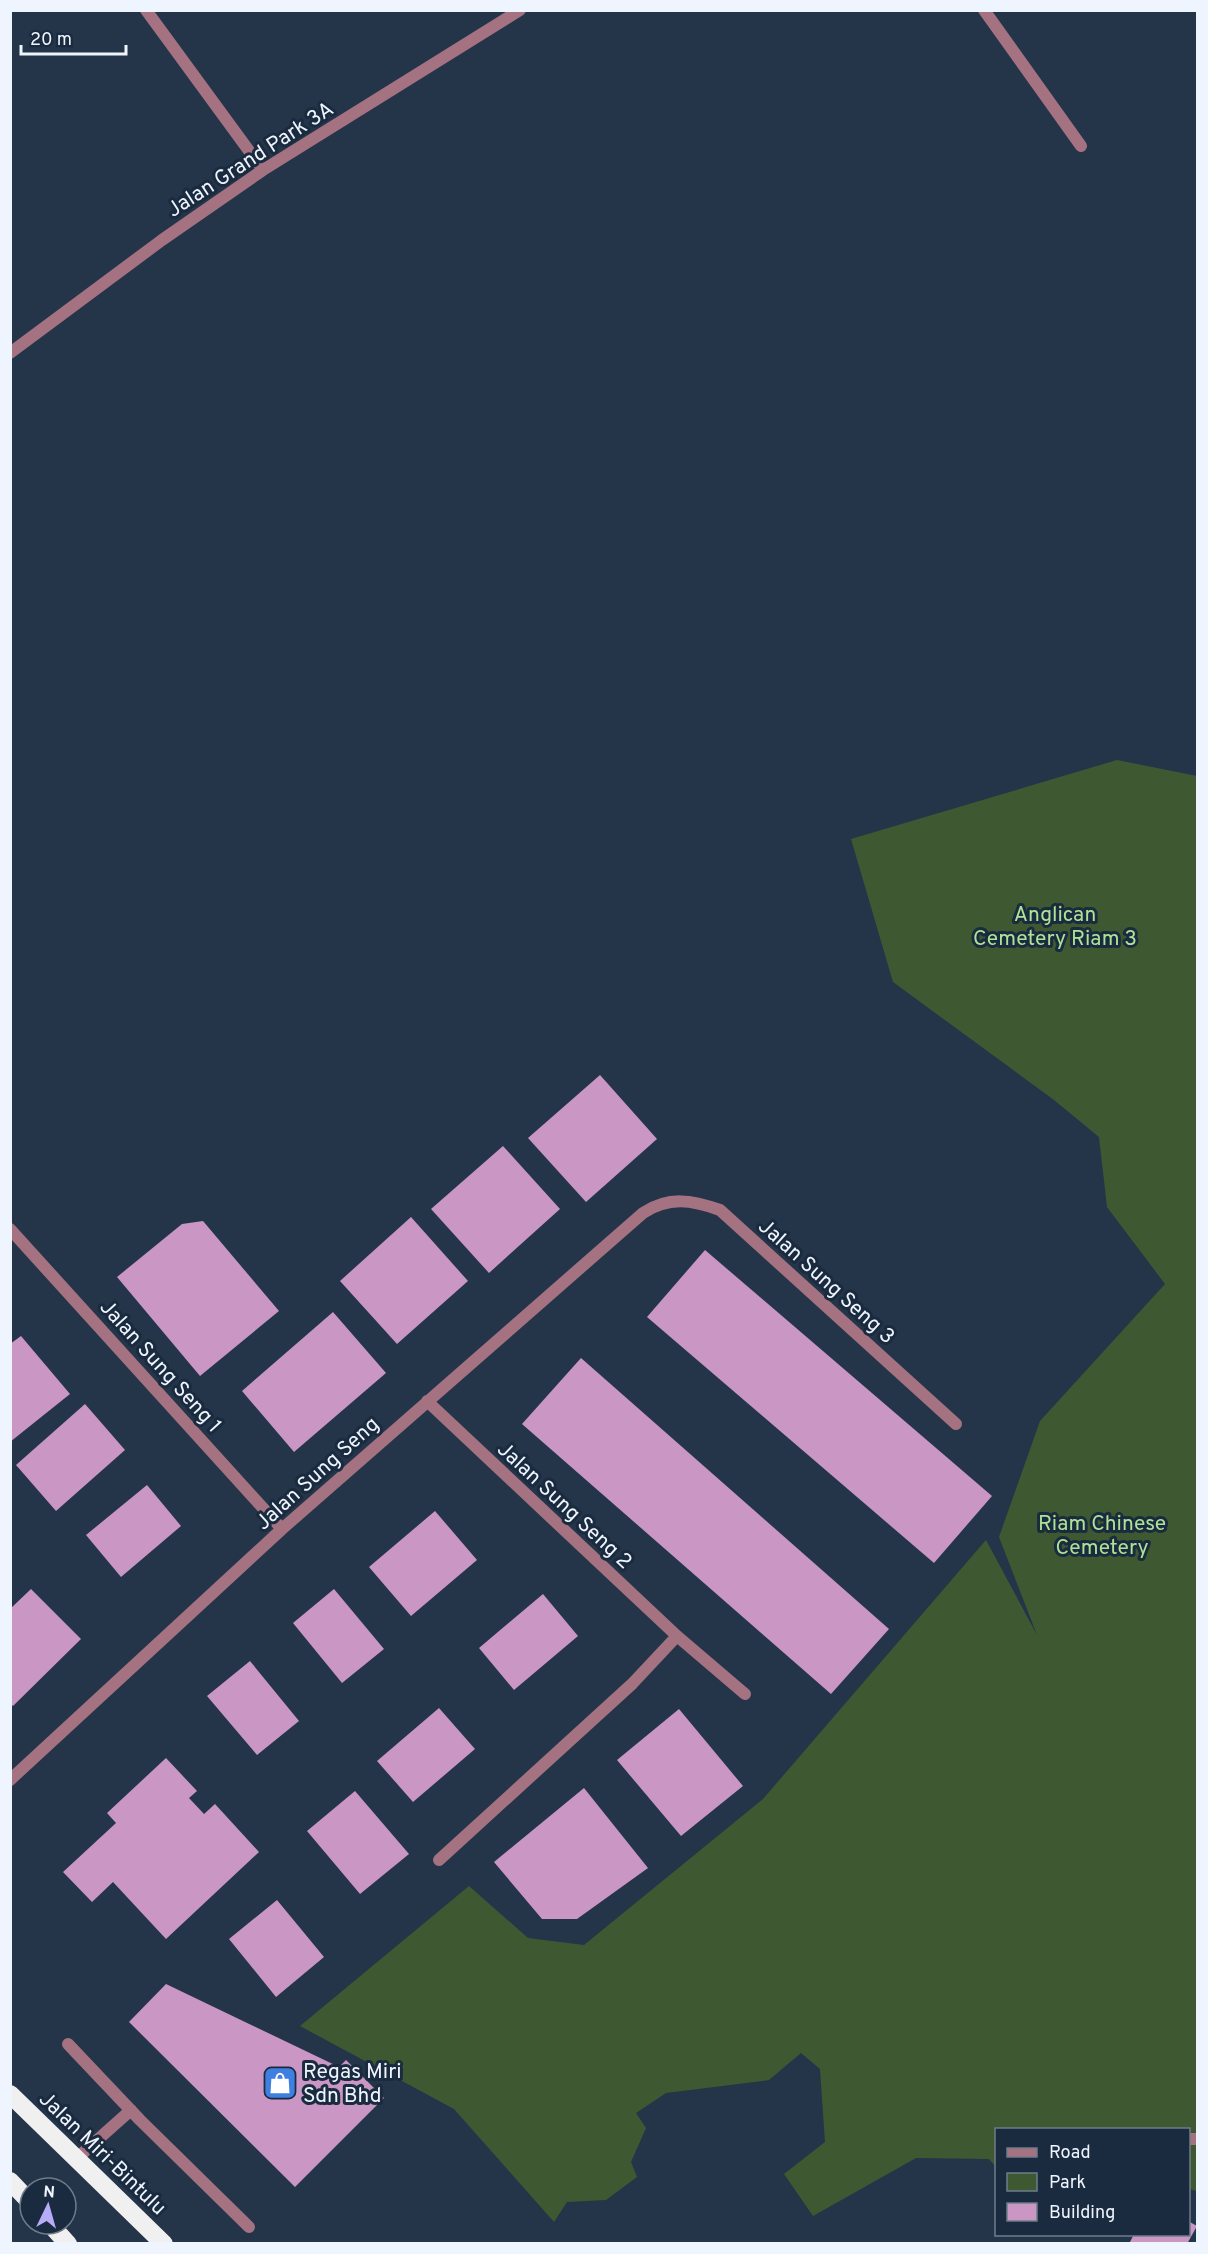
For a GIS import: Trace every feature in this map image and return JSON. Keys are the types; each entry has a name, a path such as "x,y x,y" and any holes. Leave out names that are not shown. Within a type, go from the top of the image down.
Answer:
{"highway":[{"name":"Jalan Miri-Bintulu","path":"10,2094 164,2244"}],"street":[{"path":"146,10 263,170"},
{"name":"Jalan Grand Park 3A","path":"10,353 162,240 263,170 520,10"},
{"path":"984,10 1081,146"},
{"name":"Jalan Sung Seng 3","path":"657,1204 678,1200 698,1202 720,1210 956,1424"},
{"name":"Jalan Sung Seng","path":"10,1780 282,1529 643,1213 657,1204"},
{"name":"Jalan Sung Seng 1","path":"10,1229 282,1529"},
{"name":"Jalan Sung Seng 2","path":"427,1401 677,1636 745,1694"},
{"path":"439,1860 632,1684 677,1636"},
{"path":"68,2044 249,2227"},
{"path":"75,2159 131,2110"}],"green space":[{"path":"1117,760 1197,776 1197,2191 1190,2189 1190,2128 995,2128 995,2166 989,2159 916,2158 813,2216 784,2174 825,2142 820,2069 801,2053 769,2080 666,2093 636,2113 646,2128 631,2162 637,2177 606,2200 567,2202 554,2222 454,2109 300,2026 469,1886 528,1938 584,1945 763,1799 986,1540 1037,1635 999,1537 1040,1421 1165,1284 1107,1207 1099,1137 1054,1100 893,982 851,839"}],"building":[{"path":"600,1075 657,1139 586,1202 528,1138"},
{"path":"503,1146 560,1209 489,1273 431,1209"},
{"path":"411,1217 468,1281 397,1344 340,1281"},
{"path":"203,1221 279,1311 200,1376 117,1277 182,1224"},
{"path":"705,1250 992,1496 934,1563 647,1317"},
{"path":"333,1312 386,1373 294,1452 242,1391"},
{"path":"21,1336 70,1394 10,1442 10,1344"},
{"path":"581,1358 889,1629 831,1694 522,1424"},
{"path":"85,1404 125,1450 56,1511 16,1465"},
{"path":"147,1485 181,1526 121,1577 86,1535"},
{"path":"435,1511 477,1560 411,1616 369,1567"},
{"path":"31,1589 81,1639 13,1706 10,1703 10,1609"},
{"path":"334,1589 384,1649 342,1683 293,1623"},
{"path":"543,1594 578,1636 514,1690 479,1648"},
{"path":"250,1661 299,1721 257,1755 207,1696"},
{"path":"439,1708 475,1749 413,1802 377,1761"},
{"path":"679,1709 743,1786 681,1836 617,1760"},
{"path":"166,1758 197,1791 189,1798 204,1814 215,1804 259,1852 166,1939 113,1882 92,1902 63,1872 116,1823 107,1813"},
{"path":"584,1788 648,1868 577,1919 542,1919 494,1862"},
{"path":"355,1791 409,1854 360,1894 307,1831"},
{"path":"277,1900 324,1957 276,1997 229,1939"},
{"name":"Regas Miri Sdn Bhd","path":"166,1984 339,2067 346,2060 384,2098 295,2187 129,2022"},
{"path":"1190,2222 1197,2226 1187,2244 1129,2244 1133,2236 1190,2236"}],"place":[{"name":"Regas Miri Sdn Bhd","path":"280,2083"}],"park label":[{"name":"Anglican Cemetery Riam 3","path":"1055,926"},
{"name":"Riam Chinese Cemetery","path":"1102,1535"}]}
